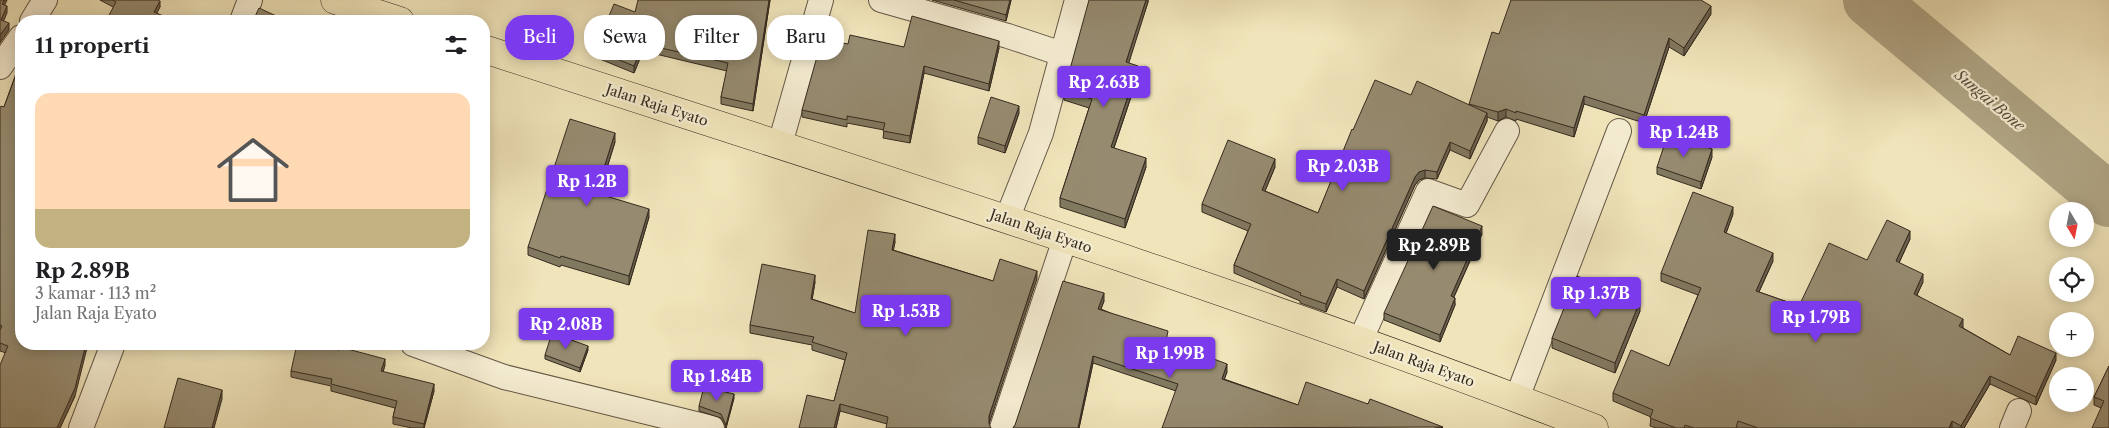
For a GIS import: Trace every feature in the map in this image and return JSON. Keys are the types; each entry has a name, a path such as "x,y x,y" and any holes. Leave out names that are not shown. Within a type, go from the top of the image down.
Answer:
{"main road":[{"path":"336,0 382,15"},
{"name":"Jalan Raja Eyato","path":"490,50 1065,238 1360,341 1594,428"}],"street":[{"path":"36,15 45,0"},
{"path":"244,15 250,0"},
{"path":"780,144 821,0"},
{"path":"881,0 1008,36 1062,54"},
{"path":"1007,219 1041,133 1077,0"},
{"path":"0,67 15,46"},
{"path":"1360,341 1428,191 1467,206 1507,131"},
{"path":"1517,398 1619,131"},
{"path":"1002,428 1065,238"},
{"path":"81,428 111,350"},
{"path":"430,350 504,377 712,428"}],"building":[{"path":"0,0 4,0 2,4 7,6 1,20 9,23 0,35"},
{"path":"113,0 158,0 160,1 154,12 161,15 109,15 116,2"},
{"path":"638,0 769,0 753,104 721,97 728,63 715,60 757,60 757,15 675,15 675,51 665,49 665,15 609,15 614,4 635,12"},
{"path":"954,0 1010,0 1006,15"},
{"path":"1089,0 1146,0 1126,62 1138,66 1111,147 1146,158 1125,219 1060,198 1092,99 1064,91"},
{"path":"1511,0 1701,0 1711,6 1684,48 1669,38 1644,115 1584,96 1574,128 1516,111 1516,113 1506,109 1498,112 1469,104 1492,32 1499,34"},
{"path":"259,8 274,15 256,15"},
{"path":"912,16 999,41 989,84 924,66 910,136 883,131 885,123 847,116 847,120 802,110 816,60 844,60 844,43 848,44 850,35 904,47"},
{"path":"619,60 636,60 634,66"},
{"path":"15,77 15,350 84,350 75,388 57,428 0,428 0,365 8,346 0,343 0,330 2,326 0,325 0,108 1,106 4,107"},
{"path":"1375,80 1411,95 1417,81 1487,113 1470,151 1450,142 1437,172 1425,170 1419,172 1415,177 1364,291 1337,279 1326,304 1300,295 1301,293 1234,265 1251,224 1202,204 1228,140 1275,159 1262,190 1318,213 1352,129"},
{"path":"991,97 1019,106 1005,146 978,137"},
{"path":"570,119 615,133 596,193 649,209 629,276 561,256 560,258 528,247"},
{"path":"1668,134 1712,149 1701,182 1657,167"},
{"path":"1693,192 1733,207 1724,232 1773,253 1756,291 1799,306 1829,243 1867,260 1887,220 1910,231 1896,261 1923,274 1914,294 1963,319 1959,326 2010,355 2018,336 2049,350 2049,357 2054,357 2036,397 1990,376 1961,426 1952,421 1949,428 1758,428 1738,421 1736,428 1694,428 1685,425 1684,428 1676,428 1650,418 1653,410 1613,393 1631,350 1669,366 1701,288 1661,273"},
{"path":"1433,206 1482,226 1451,296 1455,298 1440,335 1384,313"},
{"path":"868,230 895,234 892,250 993,281 1000,259 1037,271 989,416 991,428 886,428 888,417 840,404 834,428 799,428 807,395 834,401 847,353 812,342 814,337 750,325 762,264 815,275 811,299 855,313"},
{"path":"1577,276 1640,301 1615,363 1552,338"},
{"path":"1063,281 1104,293 1098,309 1168,331 1166,341 1227,364 1222,379 1298,405 1306,382 1368,404 1370,399 1443,427 1162,428 1178,384 1093,356 1078,428 1013,428"},
{"path":"552,333 588,346 580,368 545,355"},
{"path":"296,350 351,350 385,359 381,371 434,384 424,424 393,417 397,401 331,384 332,379 291,371"},
{"path":"2109,366 2109,428 2092,428 2104,401 2094,397"},
{"path":"178,378 222,390 212,428 164,428"},
{"path":"704,387 734,394 726,425 721,414 699,406"}],"waterway":[{"name":"Sungai Bone","path":"1870,0 2109,200"}]}
